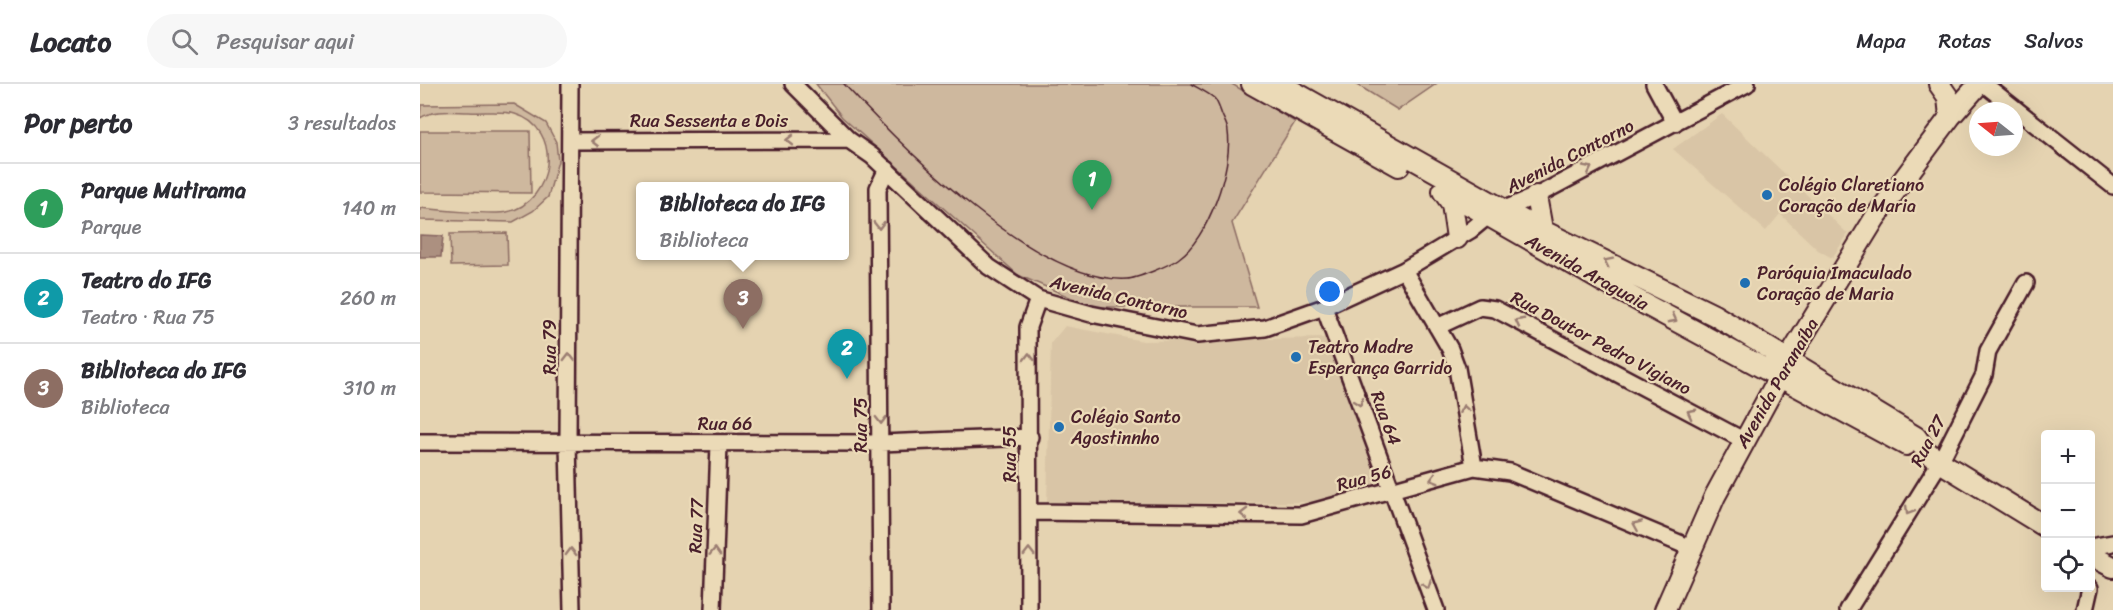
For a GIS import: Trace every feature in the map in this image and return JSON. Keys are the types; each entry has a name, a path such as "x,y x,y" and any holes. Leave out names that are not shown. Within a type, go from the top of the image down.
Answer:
{"main road":[{"name":"Avenida Araguaia","path":"1252,84 1443,191 1542,229 1714,315 1783,369 1916,436 1933,457 2041,524"},
{"name":"Avenida Araguaia","path":"1280,84 1497,213 1604,282 1756,362 1783,369"},
{"path":"1939,84 1948,97 1950,117"},
{"name":"Avenida Paranaíba","path":"1665,610 1691,548 1743,440 1783,369 1875,218 1950,117 1979,84"},
{"path":"1443,191 1452,204 1457,238"},
{"path":"1536,195 1542,229"},
{"path":"2095,557 2113,567"}],"street":[{"name":"Rua 79","path":"570,84 568,443 572,610"},
{"name":"Avenida Contorno","path":"793,84 849,140 887,169 989,267 1038,299 1091,314 1197,335 1265,328 1324,308 1404,270 1497,213 1536,195 1747,84"},
{"path":"1654,84 1675,123"},
{"path":"1984,84 2113,186"},
{"name":"Rua Sessenta e Dois","path":"570,141 849,140"},
{"name":"Rua 75","path":"881,610 878,188 887,169"},
{"path":"1404,270 1437,327 1457,368 1474,467"},
{"name":"Rua 27","path":"1848,610 1933,457 1984,375 1988,351 2026,283"},
{"name":"Rua 55","path":"1029,610 1028,327 1038,299"},
{"name":"Rua Doutor Pedro Vigiano","path":"1437,327 1480,307 1495,309 1743,440"},
{"name":"Rua 64","path":"1324,308 1436,610"},
{"name":"Rua 66","path":"420,442 881,443 1030,437"},
{"name":"Rua 77","path":"713,610 718,444"},
{"name":"Rua 56","path":"1030,512 1301,515 1474,467 1510,472 1691,548"},
{"path":"2095,546 2113,543"},
{"path":"2085,610 2089,592"}],"shaded area":[{"path":"816,84 1232,84 1295,122 1232,223 1257,307 1093,307 1018,275 842,117"},
{"path":"1356,84 1436,84 1398,110"},
{"path":"514,104 546,123 556,142 558,161 548,197 533,211 513,222 420,220 420,208 500,213 523,205 535,194 543,180 547,164 546,149 541,134 531,122 515,114 498,112 431,113 420,118 421,105"},
{"name":"Colégio Claretiano Coração de Maria","path":"1722,114 1848,234 1832,258 1818,250 1780,214 1766,231 1673,149"},
{"path":"420,131 530,131 531,193 420,192"},
{"path":"507,233 508,265 451,266 450,234"},
{"path":"420,235 443,236 441,257 420,257"},
{"path":"1065,326 1143,341 1329,338 1379,487 1317,502 1047,505 1051,343"}],"tram line":[{"path":"844,84 935,175 1013,236 1053,260 1091,275 1127,279 1138,277 1178,259 1199,236 1216,201 1227,164 1229,147 1227,125 1215,100 1191,84"}],"place":[{"name":"Colégio Claretiano Coração de Maria","path":"1767,195"},
{"name":"Parque Mutirama","path":"1092,210"},
{"name":"Paróquia Imaculado Coração de Maria","path":"1745,283"},
{"name":"Biblioteca do IFG","path":"743,329"},
{"name":"Teatro Madre Esperança Garrido","path":"1296,357"},
{"name":"Teatro do IFG","path":"847,379"},
{"name":"Colégio Santo Agostinnho","path":"1059,427"}]}
